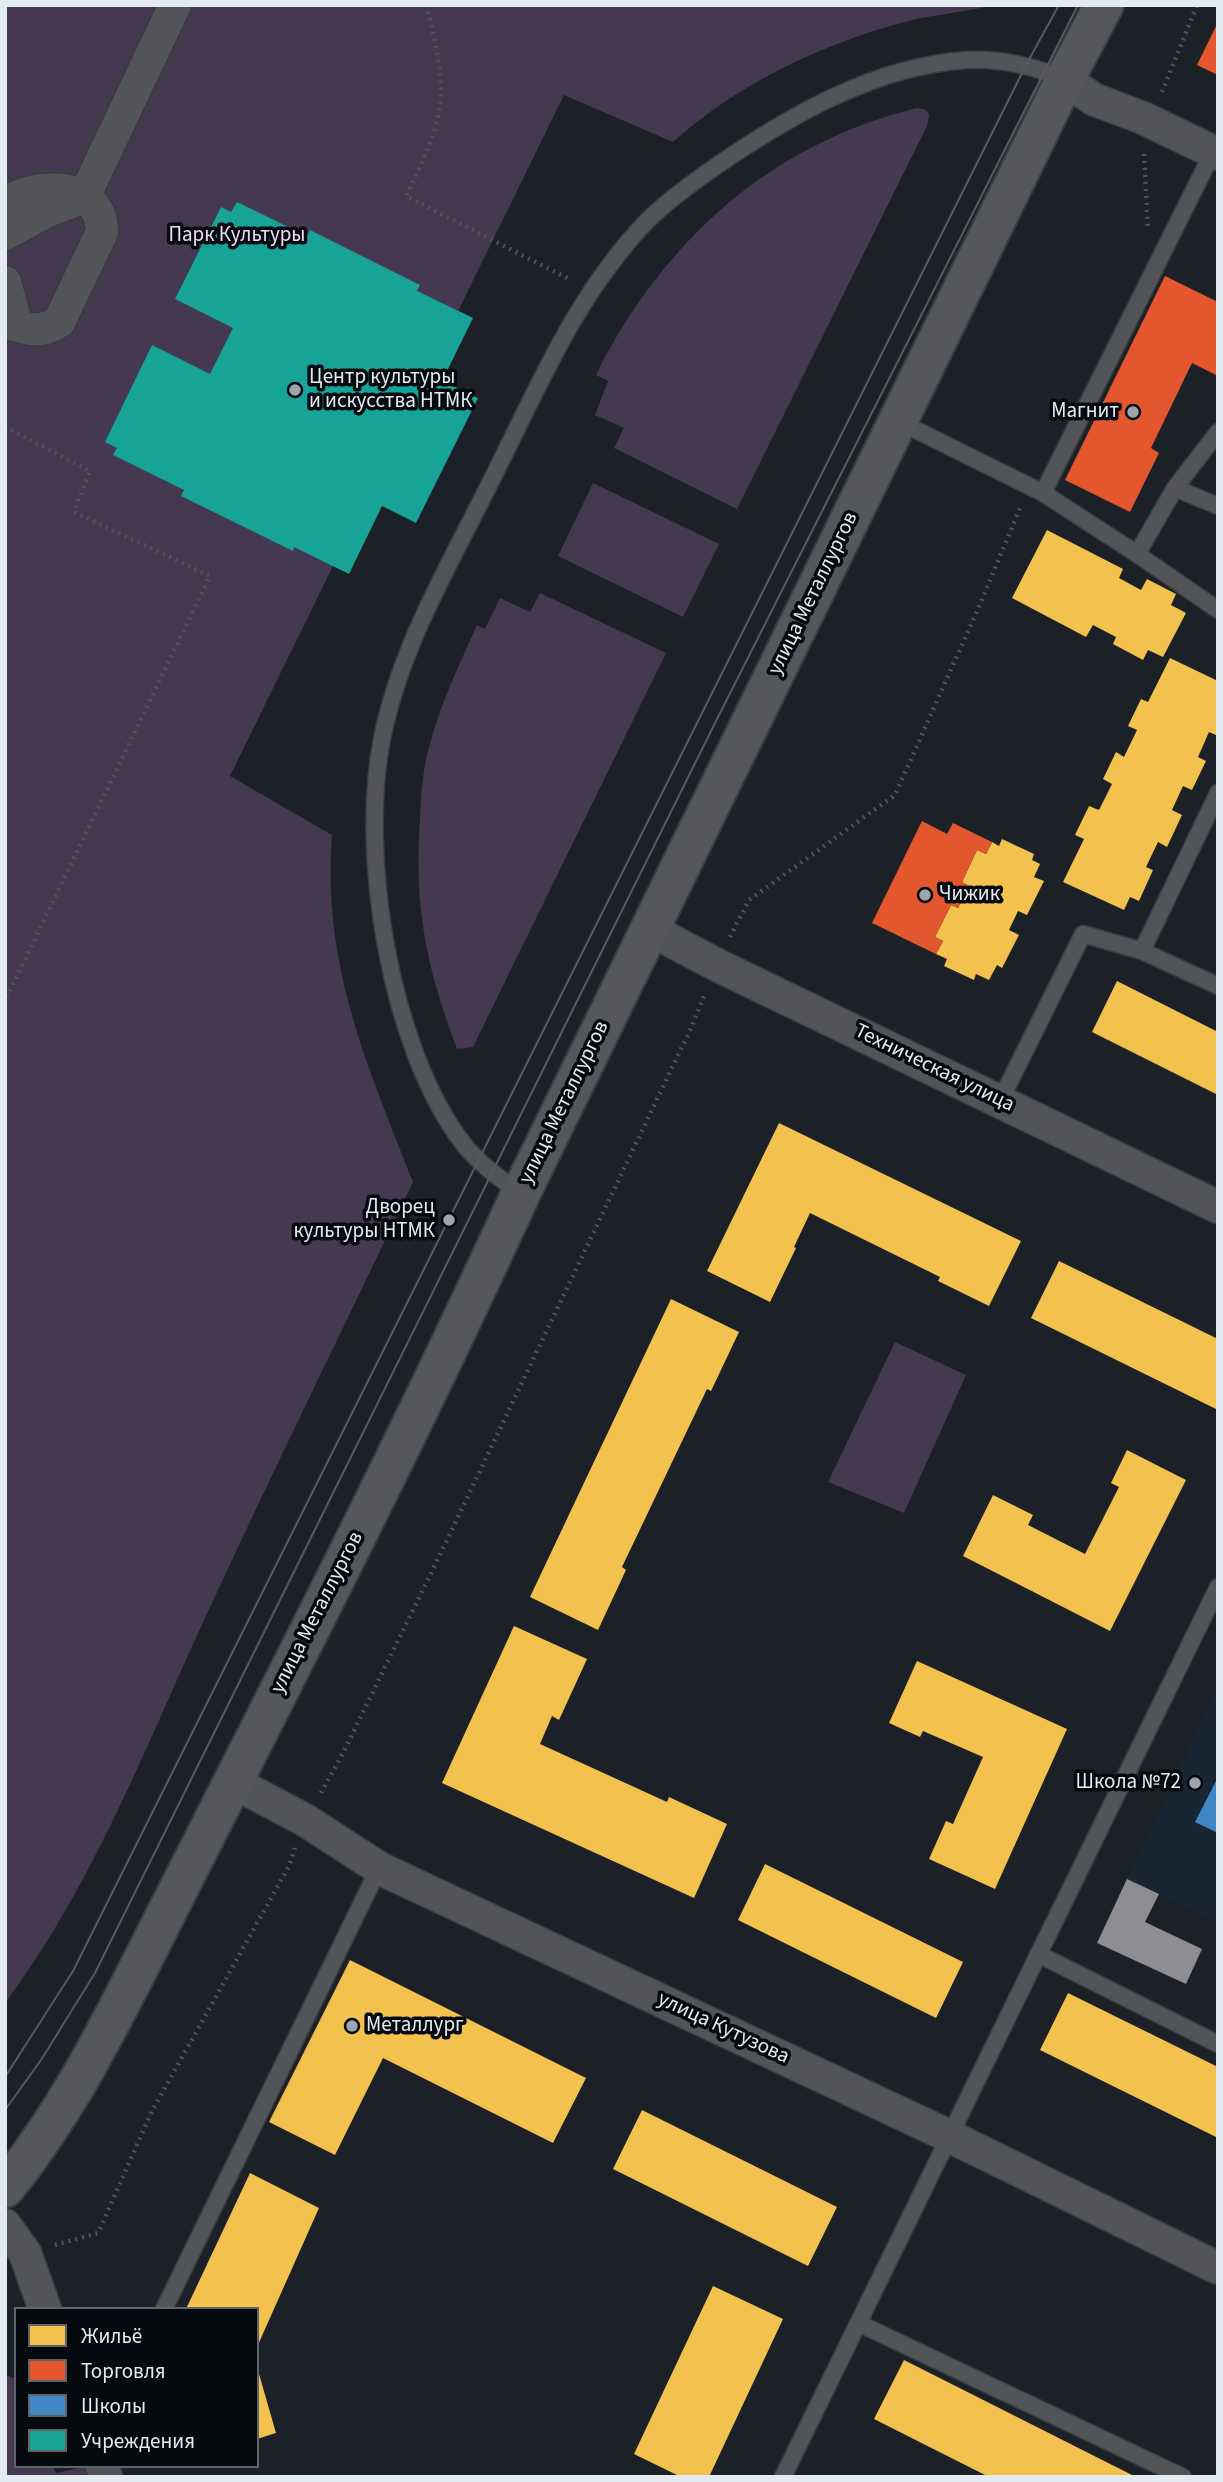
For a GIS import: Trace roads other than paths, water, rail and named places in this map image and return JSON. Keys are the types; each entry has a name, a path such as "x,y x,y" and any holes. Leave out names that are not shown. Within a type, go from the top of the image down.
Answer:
{"main road":[{"name":"улица Металлургов","path":"5,2188 56,2120 91,2062 233,1782 454,1340 521,1193 1065,79 1104,5"}],"street":[{"path":"5,234 48,211 83,197 175,5"},
{"path":"1065,79 1093,99 1143,118 1215,153"},
{"path":"5,203 19,194 42,188 67,191 96,205 102,217 102,232 58,322 48,329 33,331 11,322 5,282"},
{"name":"Техническая улица","path":"651,930 717,965 1218,1207"},
{"name":"улица Кутузова","path":"233,1782 305,1820 379,1868 949,2136 1218,2268"},
{"path":"5,2225 25,2253 44,2307"}],"lane":[{"path":"521,1193 478,1161 461,1141 428,1082 399,998 378,896 376,785 382,738 416,635 564,337 591,290 647,221 674,197 772,130 846,91 910,69 969,60 993,60 1026,65 1065,79"},
{"path":"1036,489 1215,153"},
{"path":"898,421 1036,489 1218,610"},
{"path":"1137,554 1175,488 1218,432"},
{"path":"1175,488 1218,506"},
{"path":"1142,951 1218,793"},
{"path":"1000,1101 1083,934 1142,951 1218,986"},
{"path":"783,2477 1218,1587"},
{"path":"165,2307 379,1868"},
{"path":"1038,1954 1218,2044"},
{"path":"858,2323 1183,2477"}],"tram line":[{"path":"5,2077 73,1971 1026,65 1059,5"},
{"path":"5,2110 41,2060 95,1973 716,721 1078,5"}],"place":[{"name":"Центр культуры и искусства НТМК","path":"295,390"},
{"name":"Магнит","path":"1133,412"},
{"name":"Чижик","path":"925,895"},
{"name":"Дворец культуры НТМК","path":"449,1220"},
{"name":"Школа №72","path":"1195,1783"},
{"name":"Металлург","path":"352,2026"}],"park label":[{"name":"Парк Культуры","path":"237,236"}]}
